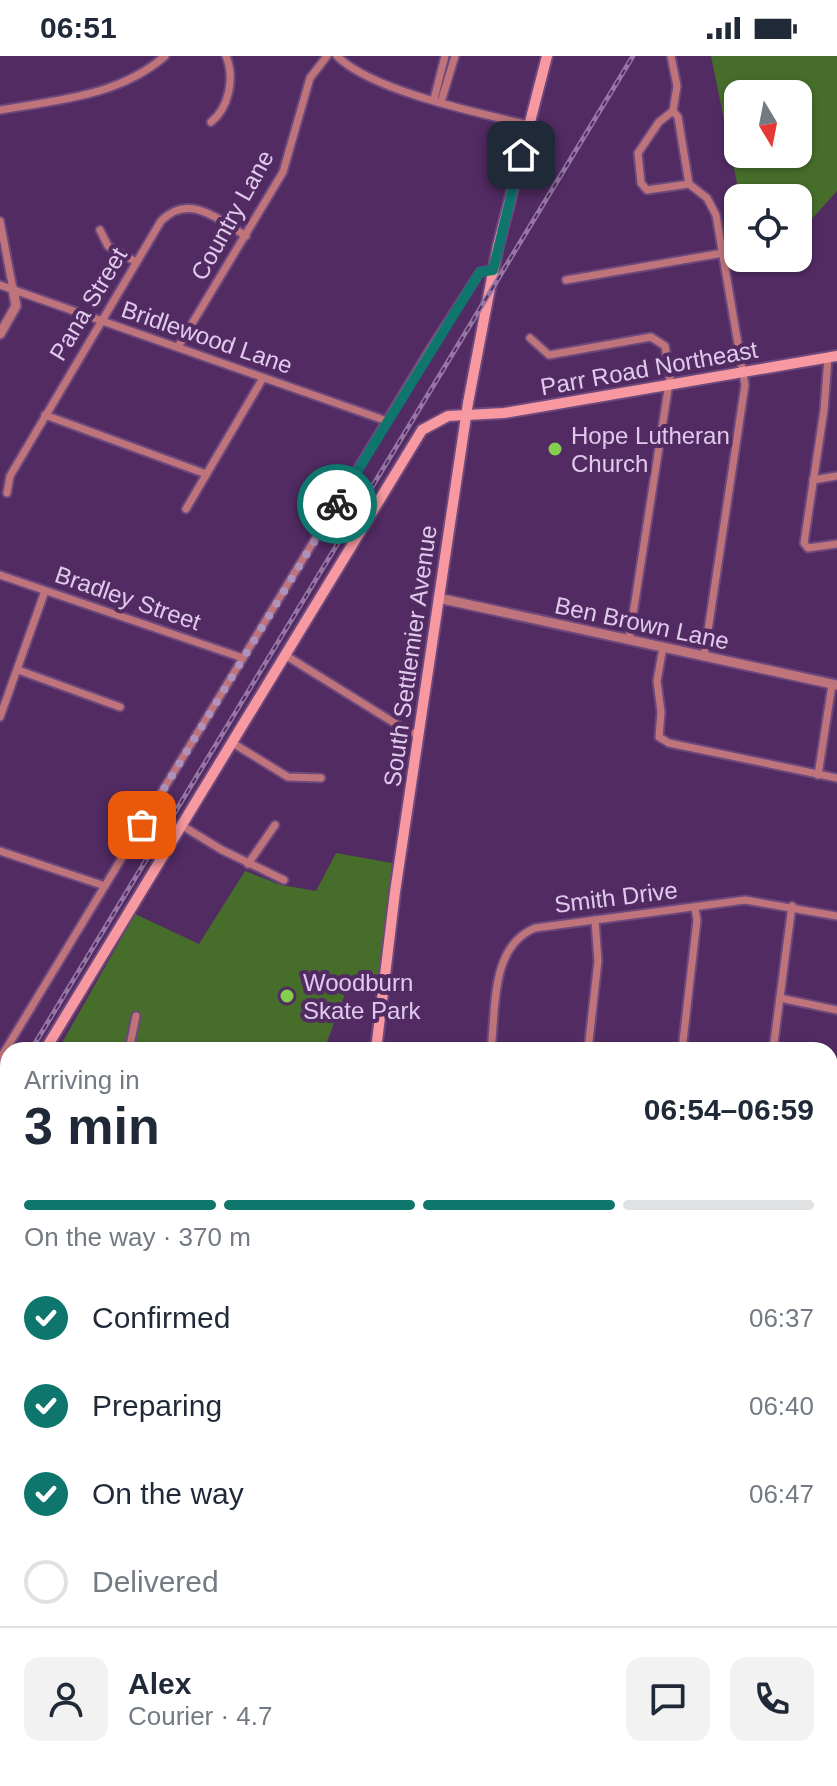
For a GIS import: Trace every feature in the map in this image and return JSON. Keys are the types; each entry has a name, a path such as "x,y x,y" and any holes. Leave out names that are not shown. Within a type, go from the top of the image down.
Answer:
{"main road":[{"name":"South Settlemier Avenue","path":"377,1042 418,734 467,415 493,270 547,56"},
{"name":"Parr Road Northeast","path":"50,1042 417,436 441,418 504,413 832,357"}],"street":[{"path":"0,110 107,90 136,77 165,56"},
{"path":"211,122 222,112 230,86 226,56"},
{"name":"Country Lane","path":"178,347 283,172 310,78 327,56"},
{"path":"337,56 357,72 438,101 529,125"},
{"path":"438,101 445,56"},
{"path":"438,101 455,56"},
{"path":"671,56 677,86 673,111 659,122 638,153 641,183 647,190 689,184"},
{"path":"673,111 678,117 689,184 714,210 745,388 704,657"},
{"name":"Pana Street","path":"7,493 8,478 161,221 179,208 200,209 246,236"},
{"path":"0,221 16,306 0,334"},
{"path":"100,230 108,246 136,262"},
{"path":"566,280 723,253"},
{"path":"10,1042 480,272 493,270"},
{"name":"Bridlewood Lane","path":"0,285 387,421"},
{"path":"530,338 549,355 656,338 665,346 669,385 629,640"},
{"path":"832,357 805,546 837,544"},
{"path":"186,509 263,378"},
{"path":"824,410 837,408"},
{"path":"45,415 206,474"},
{"path":"813,480 837,476"},
{"name":"Bradley Street","path":"0,575 243,658"},
{"path":"0,717 45,591"},
{"name":"Ben Brown Lane","path":"438,598 835,685"},
{"path":"663,647 657,681 661,712 659,737 669,743 837,778"},
{"path":"285,655 409,732 418,734"},
{"path":"18,670 120,707"},
{"path":"818,775 835,685"},
{"path":"231,742 288,777 321,778"},
{"path":"181,825 248,864 284,880"},
{"path":"248,864 275,825"},
{"path":"0,851 105,886"},
{"name":"Smith Drive","path":"492,1042 500,973 510,945 535,928 745,900 837,916"},
{"path":"774,1042 792,906"},
{"path":"683,1042 697,923 695,908"},
{"path":"589,1042 598,961 595,920"},
{"path":"780,998 837,1010"},
{"path":"131,1042 136,1016"}],"green space":[{"path":"711,56 837,56 837,191 812,219 812,184 737,184 734,168 812,168 812,80 724,80 724,120"},
{"path":"336,853 392,863 378,985 349,983 327,1042 63,1042 135,914 199,944 245,871 281,885 316,891"}],"railway":[{"path":"36,1042 633,56"}],"way so far":[{"path":"142,825 337,504"}],"place":[{"name":"Hope Lutheran Church","path":"555,449"},
{"name":"Woodburn Skate Park","path":"287,996"}],"route":[{"path":"337,504 480,272 493,270 521,155"}]}
